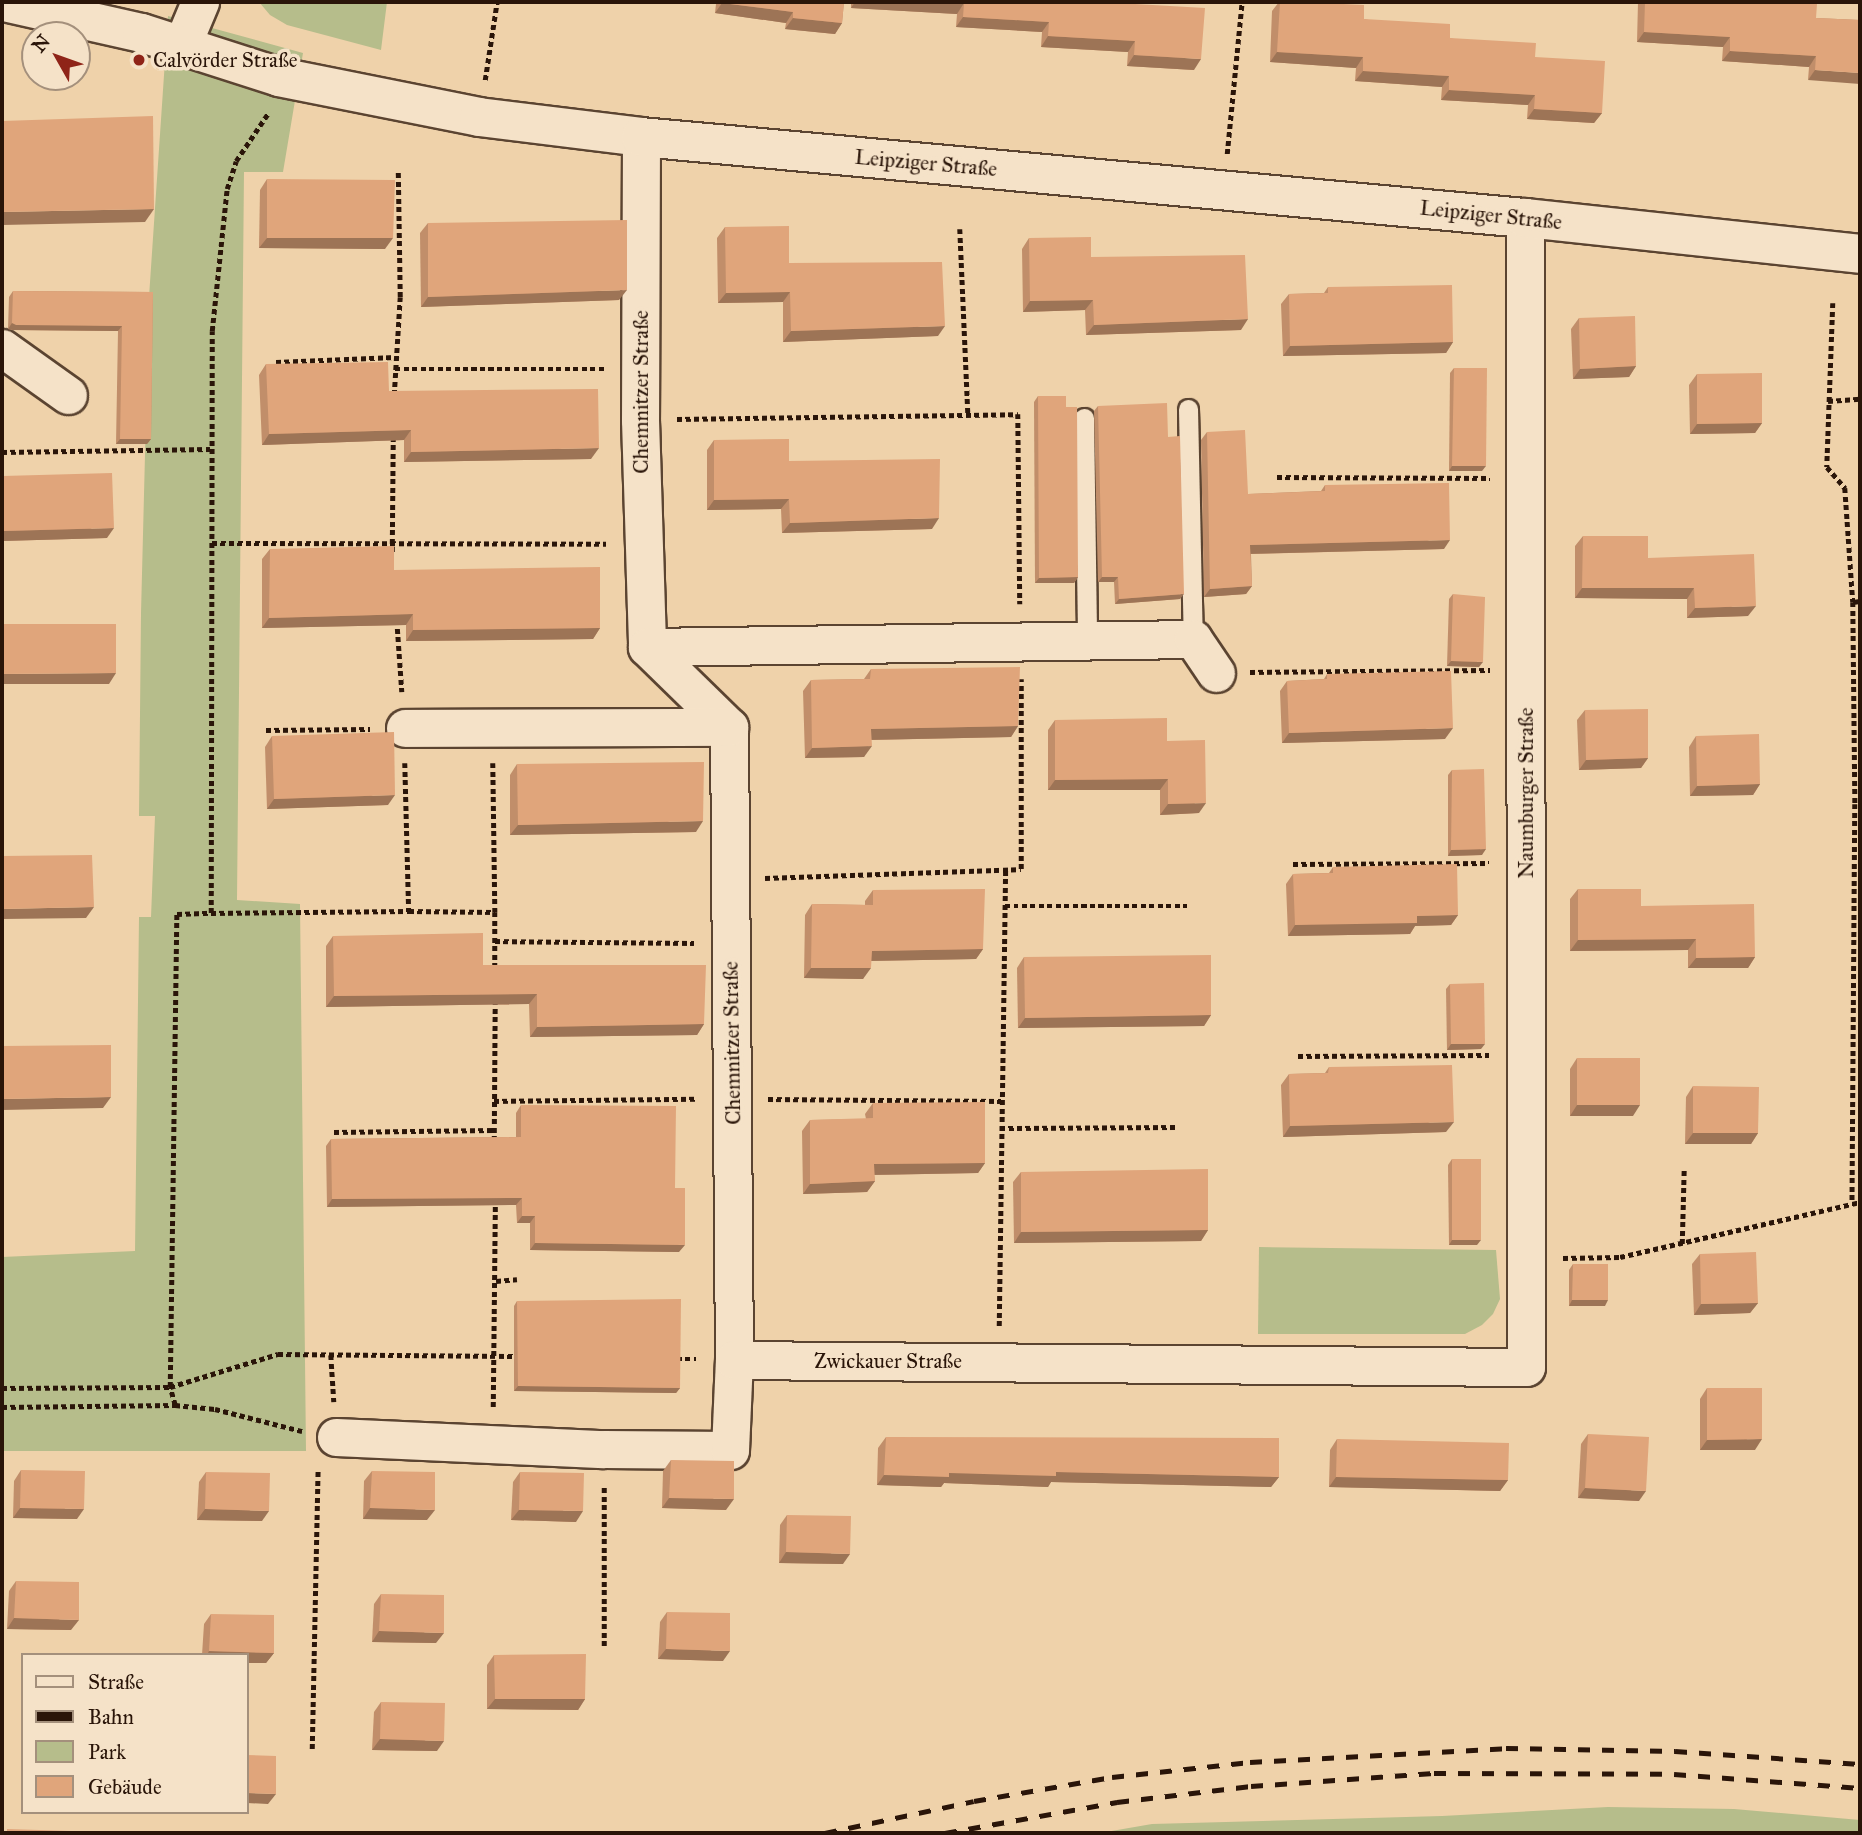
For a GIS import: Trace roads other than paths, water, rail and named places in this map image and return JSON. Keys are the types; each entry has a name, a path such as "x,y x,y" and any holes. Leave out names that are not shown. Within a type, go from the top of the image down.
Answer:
{"main road":[{"name":"Leipziger Straße","path":"4,2 86,19 279,77 479,117 641,137 1525,218 1860,254"}],"street":[{"path":"182,46 200,2"},
{"name":"Chemnitzer Straße","path":"641,137 640,420 647,647"},
{"name":"Naumburger Straße","path":"1525,218 1526,1367"},
{"path":"2,348 68,395"},
{"path":"647,647 1021,644 1193,639 1216,673"},
{"path":"647,647 729,727"},
{"path":"405,729 729,727"},
{"name":"Chemnitzer Straße","path":"729,727 734,1360"},
{"path":"337,1437 604,1449 730,1450 734,1360"},
{"name":"Zwickauer Straße","path":"734,1360 1526,1367"}],"lane":[{"path":"1188,409 1193,639"},
{"path":"1084,418 1087,643"}],"railway":[{"path":"825,1833 974,1801 1112,1777 1250,1762 1506,1748 1675,1751 1860,1764"},
{"path":"945,1833 1117,1802 1251,1786 1434,1773 1674,1774 1860,1788"}],"place":[{"name":"Calvörder Straße","path":"139,60"}]}
